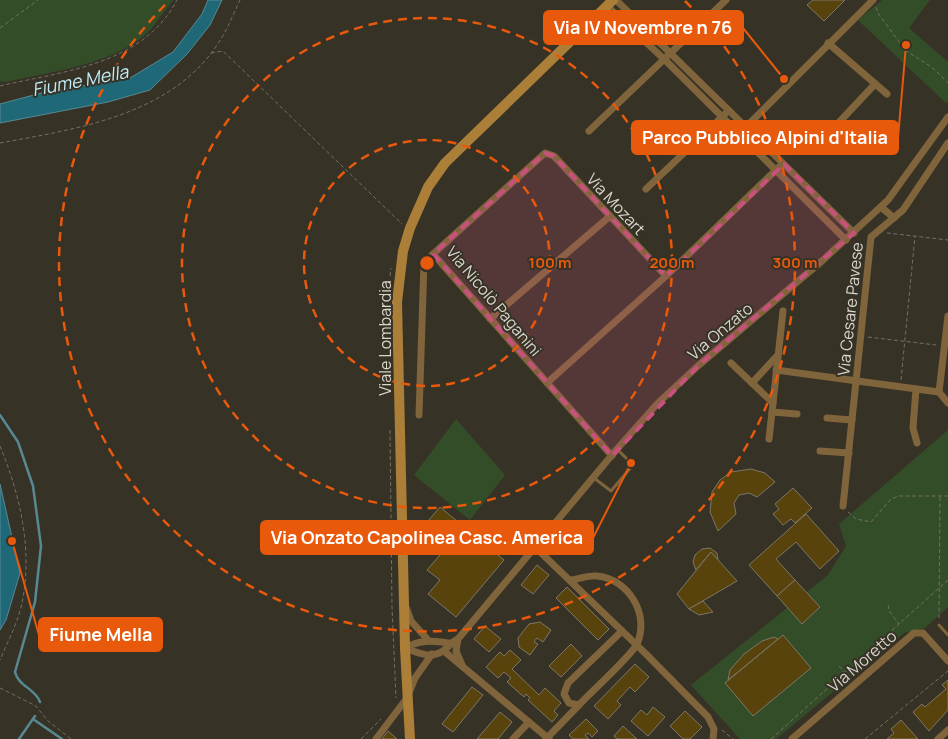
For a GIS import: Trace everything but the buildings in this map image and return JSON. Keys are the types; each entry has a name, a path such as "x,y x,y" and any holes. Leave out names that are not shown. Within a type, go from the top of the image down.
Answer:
{"street":[{"path":"589,131 726,0"},
{"path":"740,133 873,0"},
{"path":"612,2 846,240"},
{"name":"Viale Lombardia","path":"410,739 405,648 397,302 398,279 410,228 421,200 445,163 612,2"},
{"path":"828,43 887,94"},
{"path":"668,57 729,110 854,232"},
{"path":"829,133 875,84"},
{"path":"646,189 729,110"},
{"name":"Via Onzato","path":"458,639 617,449 658,403 699,365 846,240 881,207 948,117"},
{"name":"Via Cesare Pavese","path":"843,506 871,237 902,210 948,143"},
{"name":"Via Mozart","path":"545,152 554,156 609,218 666,276"},
{"name":"Via Nicolò Paganini","path":"545,152 433,254 612,456"},
{"path":"547,383 666,276 784,164"},
{"path":"881,207 894,218"},
{"path":"490,318 609,218"},
{"path":"419,415 424,262 433,254"},
{"path":"769,440 783,312"},
{"path":"948,316 940,392 948,403"},
{"path":"752,383 778,355"},
{"path":"731,363 773,403"},
{"path":"776,370 940,392"},
{"path":"916,389 912,428 917,443"},
{"path":"772,412 797,414"},
{"path":"827,418 852,420"},
{"path":"820,451 849,454"},
{"path":"535,547 571,580 708,717 714,728 713,739"},
{"path":"444,651 547,739 637,645 642,621 635,599 618,583 597,576 571,580"},
{"path":"404,603 411,621 428,640"},
{"path":"579,705 569,703 564,694 568,683 622,631"},
{"name":"Via Moretto","path":"792,739 914,633 923,633 948,661"},
{"path":"405,648 425,656 444,651 449,644 458,639"},
{"path":"458,639 456,651 462,665"},
{"path":"405,648 414,643 428,640 449,644"},
{"path":"376,739 407,698 415,678 432,654"},
{"path":"513,739 529,722"},
{"path":"938,739 948,730"}],"lane":[{"path":"594,477 611,491 633,465 617,449"},
{"path":"939,625 948,636"}],"path":[{"path":"0,28 38,0"},
{"path":"1,85 96,63 129,50 165,19 177,0"},
{"path":"0,142 85,126 115,117 160,98 179,86 211,53 226,32 240,0"},
{"path":"873,0 878,13 905,50 933,68 948,83"},
{"path":"211,53 223,50 403,224"},
{"path":"877,232 948,240"},
{"path":"900,386 915,236"},
{"path":"860,336 945,346"},
{"path":"0,446 21,512 27,567 22,604 0,660"},
{"path":"843,506 856,519 870,522 892,499 899,496 948,496"},
{"path":"939,625 940,496"},
{"path":"771,739 948,580"},
{"path":"888,605 890,612 900,624"},
{"path":"840,666 847,675 837,687 844,695"},
{"path":"866,739 948,671"},
{"path":"0,688 36,706 48,721 71,739"},
{"path":"714,728 723,730 733,739"}],"highlighted area":[{"path":"545,153 554,156 666,276 784,164 854,233 699,365 612,456 433,254"}],"green space":[{"path":"0,0 173,0 152,28 122,50 83,65 5,82 0,81"},
{"path":"882,0 930,0 909,28 948,62 948,101 946,103 858,20"},
{"path":"456,419 505,475 470,520 414,475"},
{"path":"948,430 948,607 925,628 904,633 776,739 740,739 691,685 828,575 846,546 839,524"}],"water":[{"path":"208,0 222,0 210,25 187,54 150,90 108,102 0,123 0,104 45,92 130,78 173,52 202,14"},
{"path":"0,484 20,573 6,620 0,630"}],"waterway":[{"path":"0,415 18,442 33,486 41,546 35,602 15,672 20,681 35,694 40,702"},
{"path":"19,739 35,716"},
{"path":"33,719 62,739"}],"place":[{"name":"Parco Pubblico Alpini d'Italia","path":"906,45"},
{"name":"Via IV Novembre n 76","path":"784,79"},
{"name":"Via Onzato Capolinea Casc. America","path":"631,463"},
{"name":"Fiume Mella","path":"12,541"}]}
